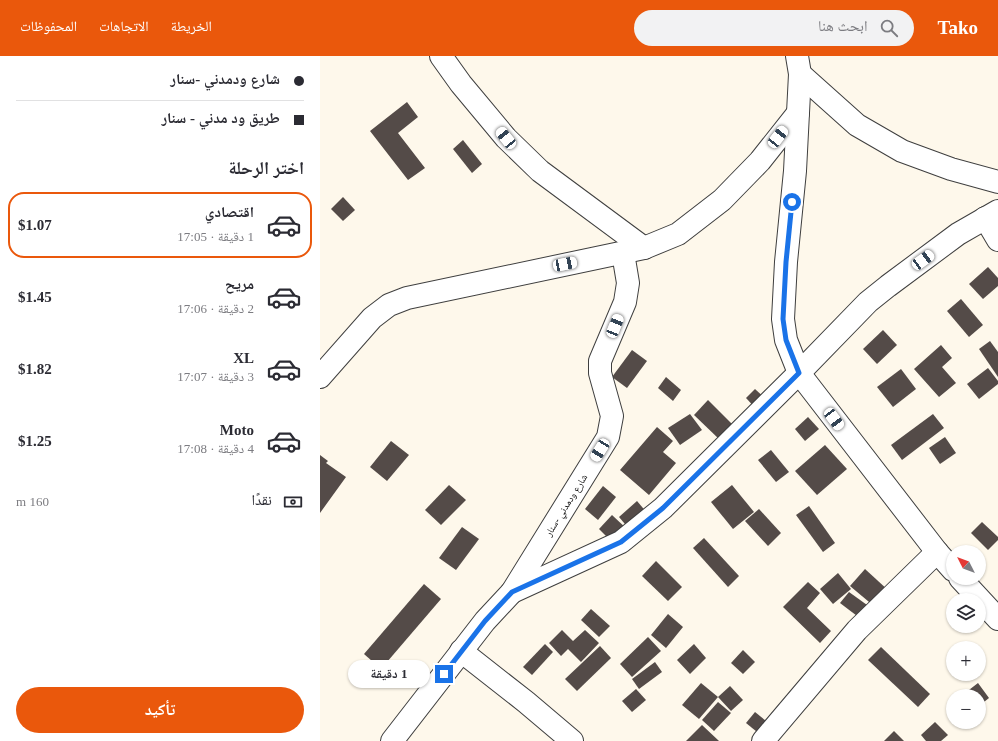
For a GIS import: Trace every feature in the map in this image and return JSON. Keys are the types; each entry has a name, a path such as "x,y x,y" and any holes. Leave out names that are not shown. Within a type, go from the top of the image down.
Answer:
{"street":[{"path":"441,56 461,84 506,138 540,171 644,248"},
{"path":"798,65 798,113 795,171 786,262 783,319 786,340 799,373 946,562"},
{"path":"798,65 857,125 902,151 951,169 998,182"},
{"path":"320,377 372,318 389,305 415,296 644,248 678,234 722,200 760,161 798,113"},
{"path":"392,741 485,621 512,592 621,542 663,508 868,302 958,234 992,215 998,240"},
{"name":"شارع ودمدني -سنار","path":"512,592 608,437 612,416 600,373 600,361 624,302 628,283 623,253"},
{"path":"763,741 857,630 937,552"},
{"path":"966,585 998,619"},
{"path":"461,651 526,702 572,741"}],"building":[{"path":"407,102 418,117 398,133 425,168 408,180 370,131"},
{"path":"463,140 482,164 472,173 453,149"},
{"path":"343,197 355,210 343,221 331,209"},
{"path":"988,267 998,278 998,286 983,299 969,284"},
{"path":"961,299 983,325 969,337 947,311"},
{"path":"883,330 897,345 877,364 863,349"},
{"path":"990,341 998,352 998,377 979,349"},
{"path":"941,345 952,358 942,367 956,383 939,397 914,369"},
{"path":"632,350 647,361 627,388 612,377"},
{"path":"988,368 998,381 998,384 979,399 967,384"},
{"path":"901,369 916,389 893,407 877,387"},
{"path":"666,377 681,390 673,401 658,388"},
{"path":"755,389 769,402 759,412 746,398"},
{"path":"708,400 734,426 720,440 694,415"},
{"path":"690,414 702,430 680,445 668,428"},
{"path":"933,414 944,428 902,460 891,445"},
{"path":"808,417 819,429 805,441 795,429"},
{"path":"657,427 673,441 663,452 676,463 649,495 620,470"},
{"path":"945,437 956,453 940,464 929,448"},
{"path":"391,441 409,455 387,481 370,467"},
{"path":"825,445 847,469 817,495 795,471"},
{"path":"771,450 789,472 776,482 758,460"},
{"path":"320,455 328,461 326,463 346,477 320,513"},
{"path":"449,485 466,500 441,525 425,510"},
{"path":"732,485 754,512 733,529 711,502"},
{"path":"603,486 616,497 598,520 585,509"},
{"path":"637,501 648,514 630,530 619,517"},
{"path":"809,506 835,543 823,552 796,515"},
{"path":"759,509 781,533 768,546 745,521"},
{"path":"612,515 628,530 614,544 599,529"},
{"path":"982,522 998,537 998,540 988,550 986,545 983,545 971,533"},
{"path":"462,527 479,539 456,570 439,558"},
{"path":"704,538 739,576 728,587 693,548"},
{"path":"656,561 682,587 668,601 642,576"},
{"path":"865,569 889,591 875,607 850,586"},
{"path":"838,573 851,589 833,604 820,589"},
{"path":"808,582 820,593 807,608 831,631 820,643 783,607"},
{"path":"424,584 441,599 381,669 364,654"},
{"path":"849,592 874,610 865,622 840,603"},
{"path":"591,609 610,626 599,637 581,620"},
{"path":"668,614 683,627 666,648 651,635"},
{"path":"562,630 573,641 585,630 599,643 581,662 568,649 561,656 549,643"},
{"path":"648,637 661,651 632,677 620,664"},
{"path":"545,644 553,652 532,675 523,667"},
{"path":"694,644 706,658 690,674 677,660"},
{"path":"600,646 611,658 577,691 565,679"},
{"path":"881,647 930,694 918,707 868,660"},
{"path":"743,650 755,662 743,674 731,663"},
{"path":"655,662 662,672 639,689 632,679"},
{"path":"701,683 718,697 699,719 682,705"},
{"path":"978,683 982,689 970,689"},
{"path":"730,686 743,700 731,711 718,697"},
{"path":"636,689 646,700 632,712 622,701"},
{"path":"718,702 731,713 714,731 702,720"},
{"path":"755,712 771,725 762,736 746,723"},
{"path":"935,722 948,735 941,741 926,741 921,735"},
{"path":"702,725 719,741 686,741"},
{"path":"894,731 904,741 884,741"}],"route":[{"path":"444,674 485,621 512,592 621,542 663,508 799,373 786,340 783,319 786,262 792,202"}]}
